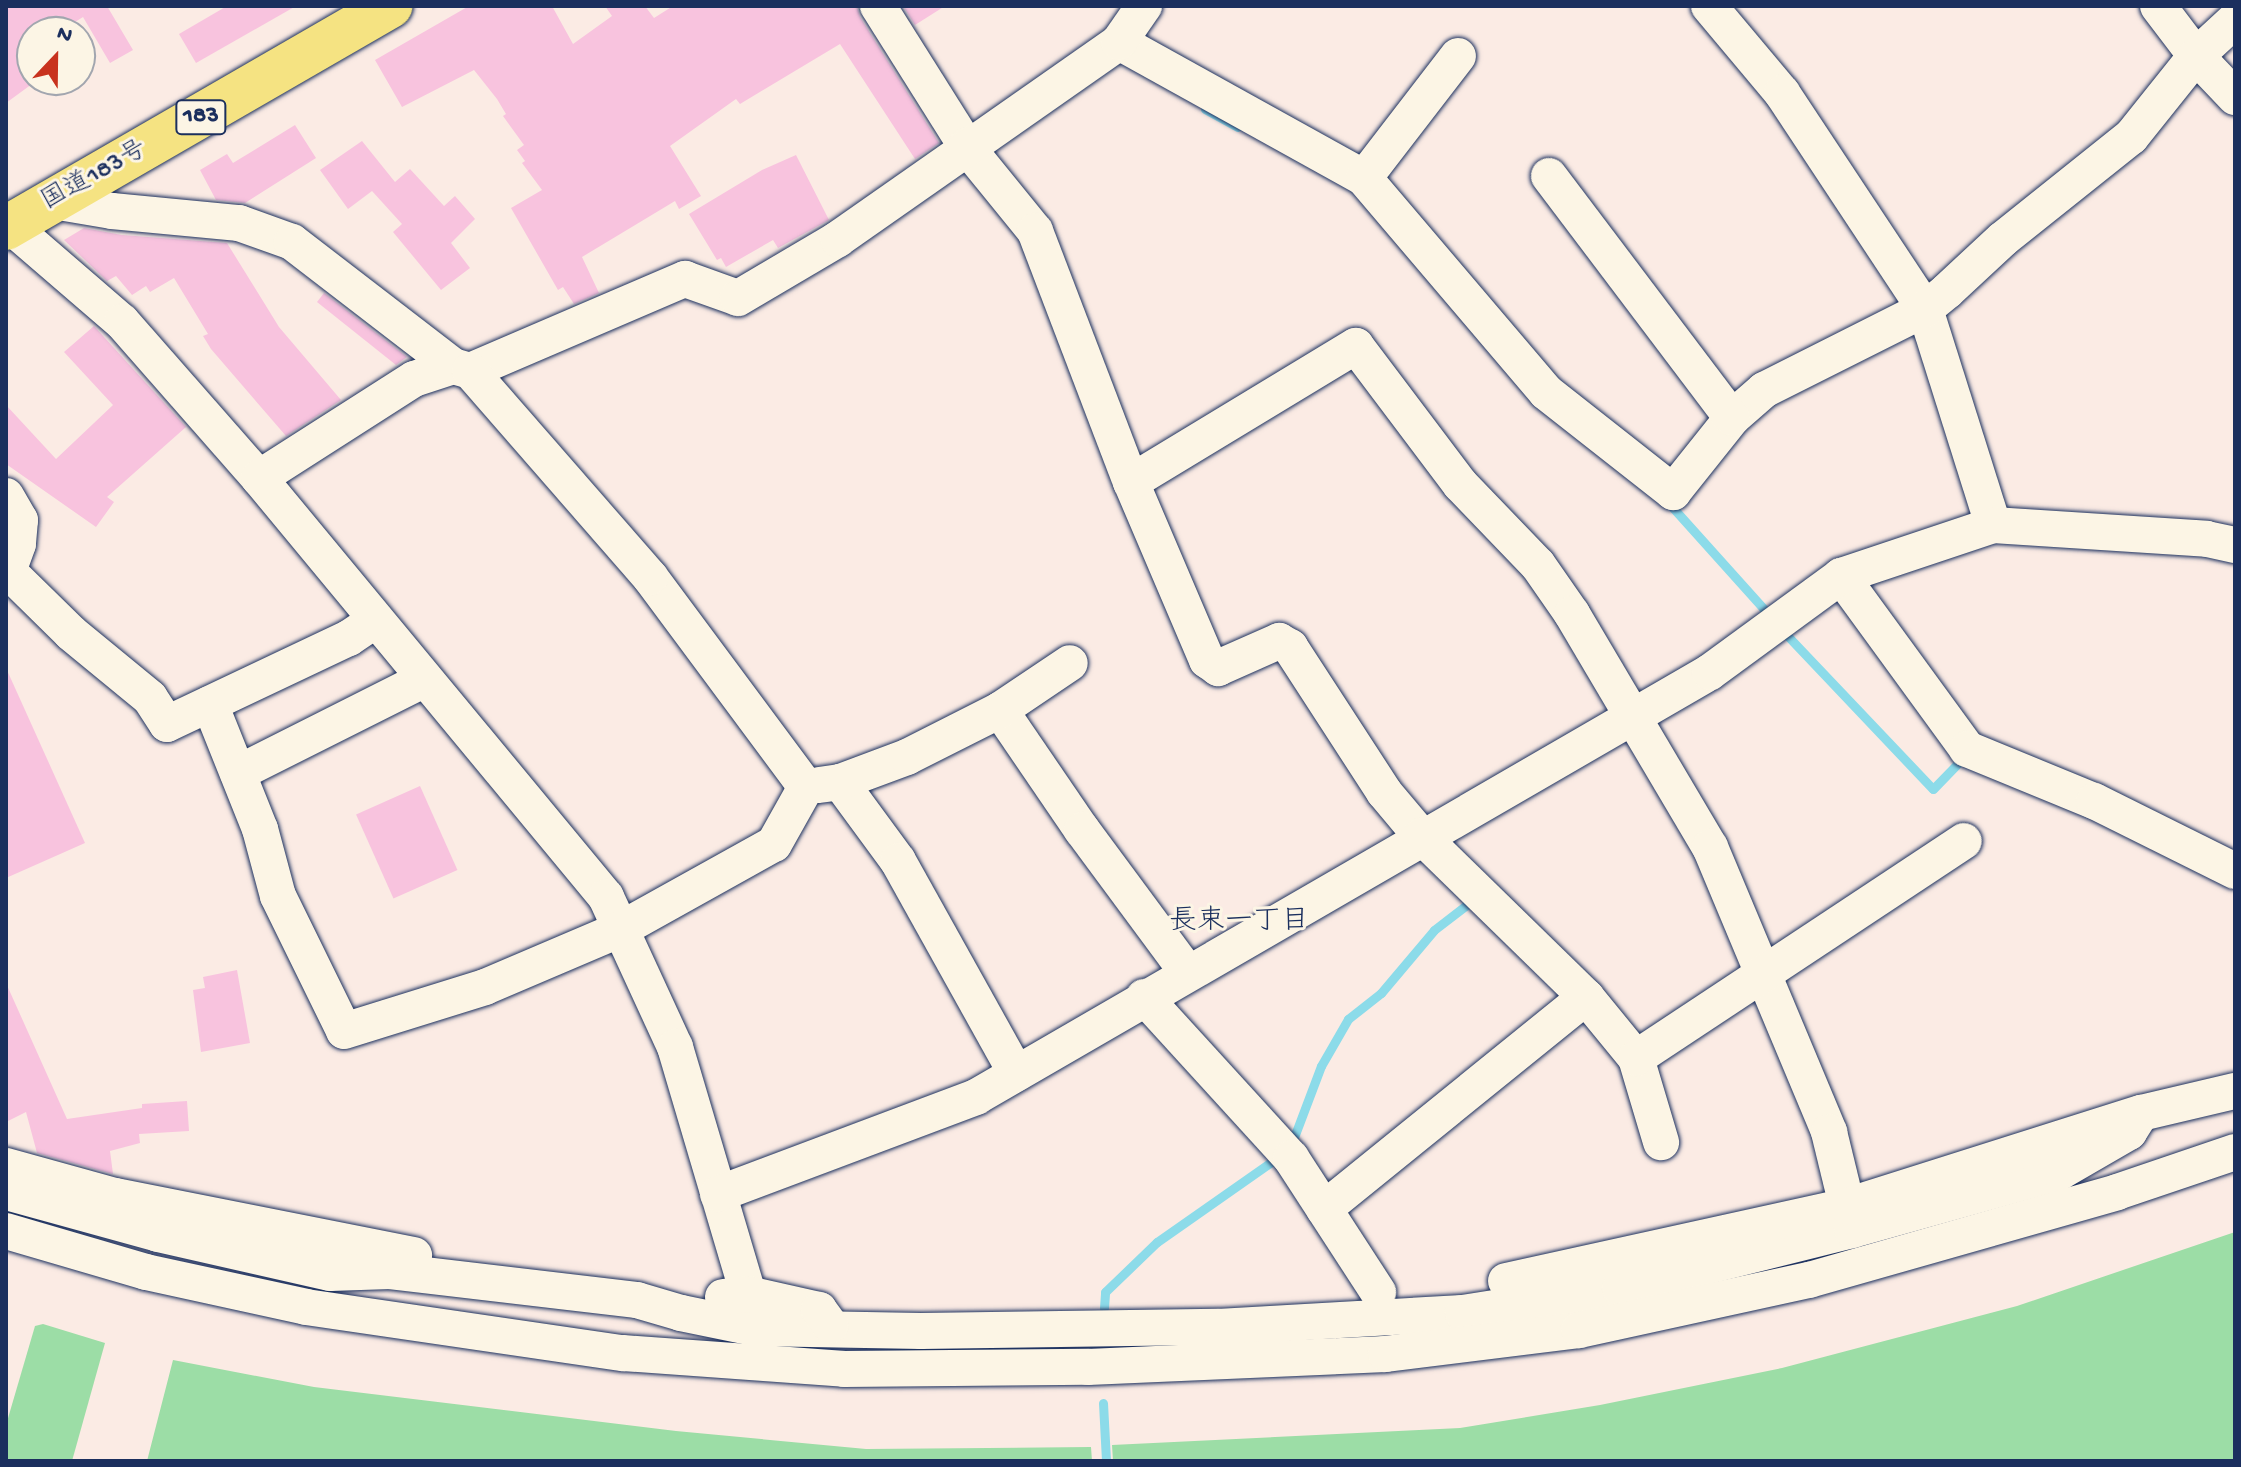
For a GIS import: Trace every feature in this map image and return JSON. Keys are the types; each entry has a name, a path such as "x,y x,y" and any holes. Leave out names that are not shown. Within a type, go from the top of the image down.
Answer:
{"highway":[{"name":"国道183号","path":"7,225 391,6"}],"street":[{"path":"878,6 966,146 1035,231 1131,482 1207,660 1218,668 1279,641 1290,647 1384,792 1421,836 1482,892 1586,997 1636,1058 1661,1142"},
{"path":"259,478 414,379 461,368 685,279 738,298 838,239 966,146 1119,42 1144,6"},
{"path":"1709,6 1782,93 1925,309 1993,525"},
{"path":"2158,6 2196,56 2235,97"},
{"path":"1119,42 1364,178 1546,392 1673,492 1732,418 1764,390 1925,309 2003,239 2131,137 2196,56 2235,20"},
{"path":"1364,178 1458,56"},
{"path":"1549,176 1732,418"},
{"path":"53,201 112,211 239,223 292,242 461,368 650,577 823,785 898,861 1016,1073"},
{"path":"7,225 122,322 259,478 606,897 675,1047 748,1294"},
{"path":"1131,482 1356,346 1460,484 1538,565 1572,614 1710,847 1829,1132 1847,1206"},
{"path":"6,496 20,520 18,544 8,571 71,633 150,698 167,724 349,638 376,620"},
{"path":"718,1194 976,1097 1421,836 1710,672 1841,576 1993,525 2207,539 2235,545"},
{"path":"1841,576 1967,749 2094,801 2235,871"},
{"path":"210,704 260,829 278,896 344,1031 485,987 621,929 774,844 823,785 907,757 1000,710 1070,663"},
{"path":"238,773 425,679"},
{"path":"1000,710 1082,830 1187,972"},
{"path":"1636,1058 1964,841"},
{"path":"1144,997 1291,1158 1378,1292"},
{"path":"1324,1209 1586,997"},
{"path":"1506,1281 1847,1206 2141,1113 2235,1091"},
{"path":"6,1192 158,1234 330,1273 390,1271 637,1300 681,1313 754,1328 1279,1323 1463,1313 1620,1288 1852,1230 2060,1172 2129,1132 2141,1113"},
{"path":"6,1231 146,1272 306,1307 623,1353 844,1369 1088,1367 1386,1354 1579,1330 1809,1280 2117,1192 2235,1152"},
{"path":"6,1166 115,1196 473,1263"},
{"path":"158,1234 259,1225 330,1273"},
{"path":"306,1307 370,1303 693,1300 748,1294 819,1310 834,1329"}],"green space":[{"path":"2235,1232 2235,1461 1113,1461 1112,1445 1460,1428 1600,1405 1782,1368 2017,1306"},
{"path":"43,1324 105,1343 72,1461 6,1461 6,1425 35,1326"},
{"path":"173,1360 314,1387 676,1431 866,1449 1091,1447 1092,1461 147,1461"}],"building":[{"path":"6,6 107,6 133,50 110,63 96,39 96,16 16,16 16,96 6,103"},
{"path":"227,6 296,6 196,63 179,34"},
{"path":"469,6 552,6 573,44 612,16 605,6 645,6 654,18 673,6 857,6 860,17 939,143 915,159 840,44 740,104 736,99 670,146 701,196 679,209 675,201 582,257 599,293 574,304 563,287 558,290 511,208 542,190 522,163 525,161 517,150 524,145 503,116 506,114 497,99 474,70 402,107 375,60"},
{"path":"903,6 945,6 915,25"},
{"path":"295,125 316,158 245,203 216,200 200,170 227,154 233,163"},
{"path":"362,141 395,182 410,169 444,206 455,196 475,219 451,243 470,268 441,290 393,232 402,224 372,191 348,209 320,170"},
{"path":"796,155 829,220 778,248 773,240 726,267 721,258 717,260 689,214 762,170"},
{"path":"84,228 122,235 227,243 279,327 341,400 286,436 211,349 203,336 208,334 174,278 150,292 146,286 132,295 116,276 107,281 64,240"},
{"path":"324,293 407,357 396,365 317,302"},
{"path":"94,326 186,427 107,497 114,502 96,527 6,464 6,405 56,459 113,405 64,352"},
{"path":"6,668 85,843 6,878"},
{"path":"420,786 457,870 393,899 356,814"},
{"path":"237,970 250,1043 201,1052 193,990 205,988 203,977"},
{"path":"6,983 67,1119 142,1108 142,1104 187,1101 189,1131 139,1134 140,1143 110,1151 113,1174 37,1153 26,1112 6,1122"}],"waterway":[{"path":"1205,109 1237,127"},
{"path":"1666,500 1771,617"},
{"path":"1782,630 1933,789 1965,756"},
{"path":"1293,1140 1321,1066 1348,1019 1381,993 1434,930 1473,900"},
{"path":"1104,1308 1105,1292 1157,1242 1280,1156"},
{"path":"1103,1403 1106,1461"}],"district":[{"name":"長束一丁目","path":"1239,923"}]}
